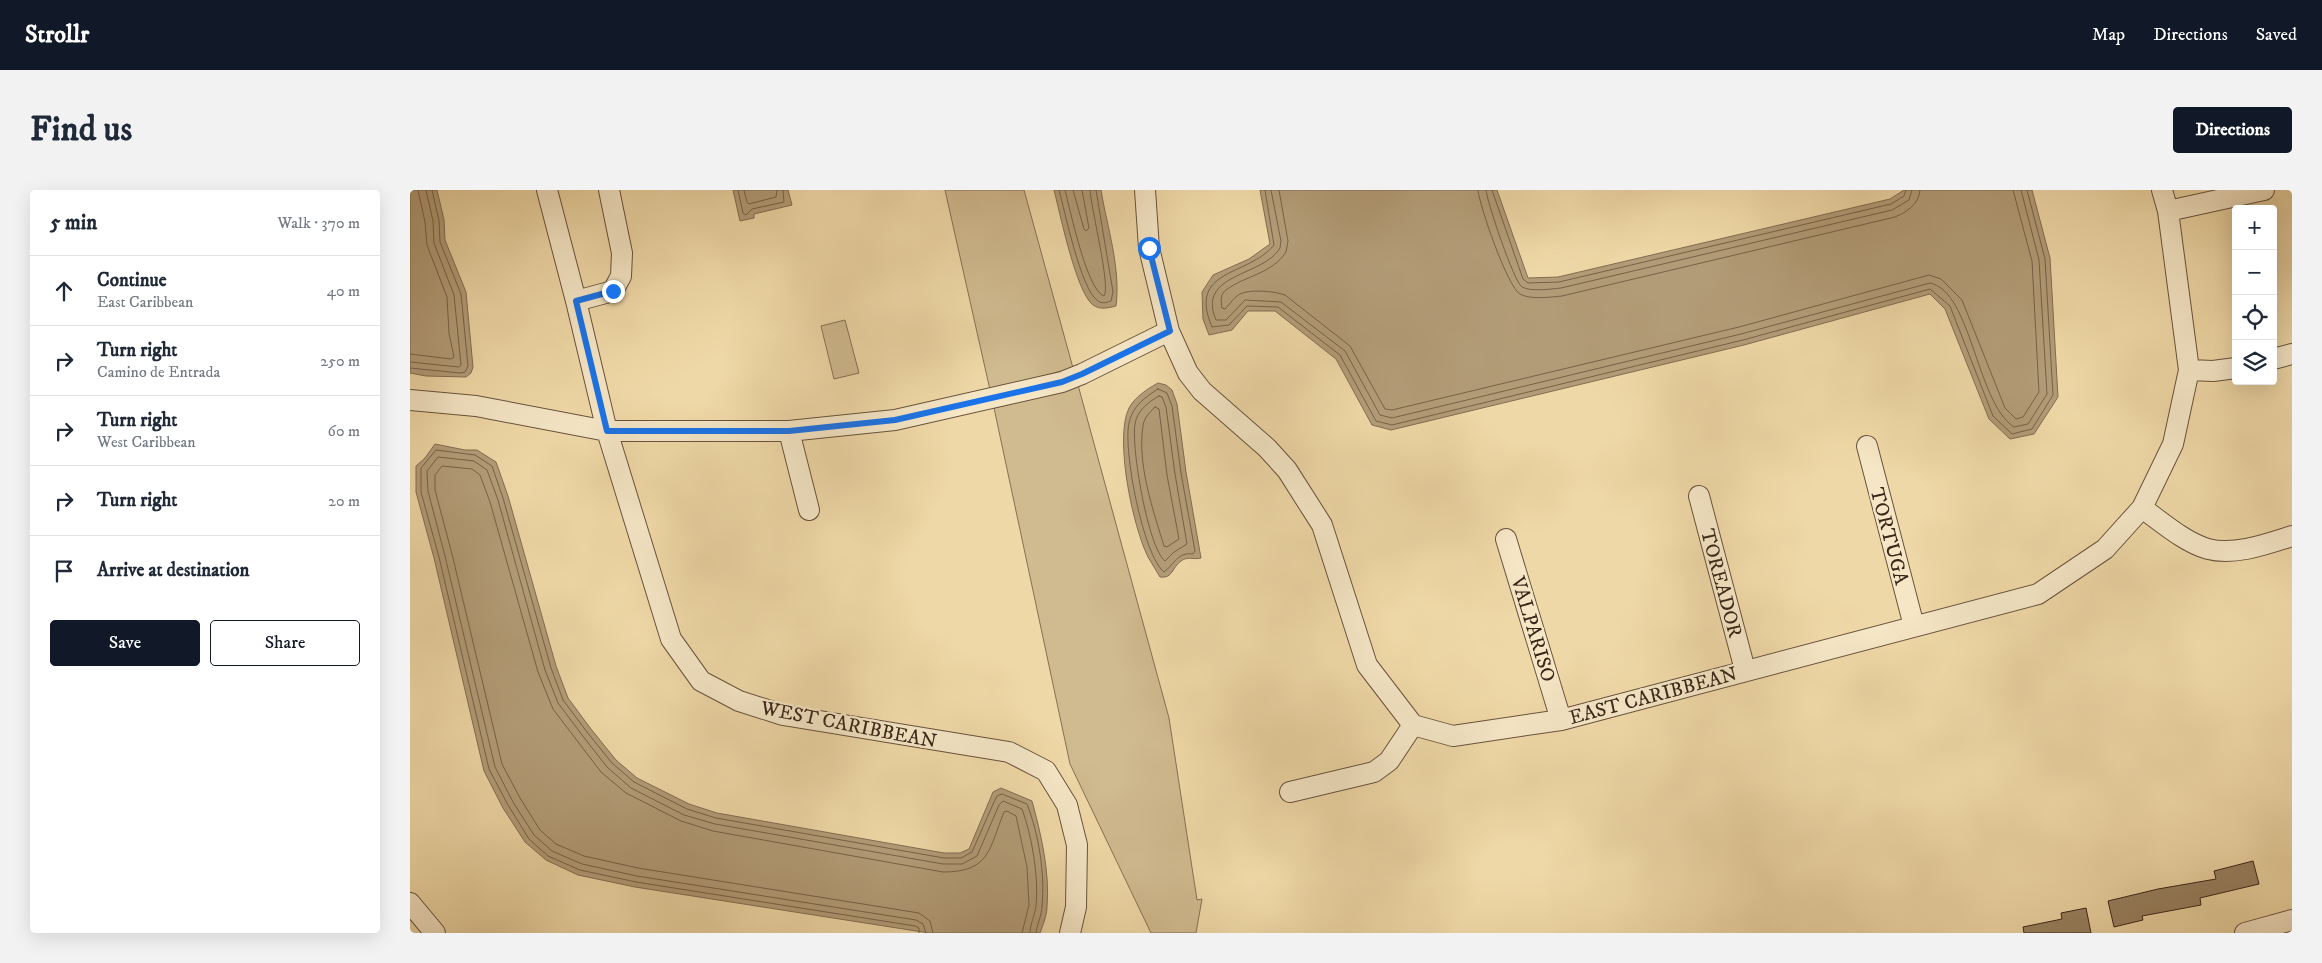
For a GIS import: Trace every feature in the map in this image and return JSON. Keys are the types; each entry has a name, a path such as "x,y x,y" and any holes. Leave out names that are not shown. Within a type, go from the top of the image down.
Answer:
{"street":[{"name":"WEST CARIBBEAN","path":"547,190 607,431 671,639 701,681 739,701 783,715 955,745 1009,752 1046,771 1067,805 1077,845 1076,907 1070,933"},
{"path":"576,301 613,291 621,276 622,253 609,190"},
{"path":"1145,190 1149,248 1170,331 1188,373 1209,397 1268,448 1287,470 1322,525 1368,665 1413,725 1389,761 1374,772 1290,792"},
{"name":"EAST CARIBBEAN","path":"1413,725 1453,736 1561,720 2038,594 2105,549 2142,508 2173,444 2189,370 2168,211 2162,190"},
{"path":"2168,211 2264,190"},
{"path":"410,400 476,406 607,431 789,431 895,420 1034,390 1082,374 1170,331"},
{"path":"2277,358 2292,354"},
{"path":"2189,370 2232,368"},
{"path":"789,431 809,510"},
{"name":"TORTUGA","path":"1867,446 1914,626"},
{"name":"TOREADOR","path":"1699,496 1745,670"},
{"path":"2142,508 2189,540 2208,549 2228,551 2292,536"},
{"name":"VALPARISO","path":"1506,539 1561,720"},
{"path":"410,903 435,933"},
{"path":"2245,933 2292,920"}],"shaded area":[{"path":"945,190 1024,190 1073,368 990,390"},
{"path":"845,320 859,373 834,379 821,326"},
{"path":"1078,385 1169,718 1197,900 1202,899 1196,933 1151,933 1070,764 994,408"}],"water":[{"path":"410,190 437,190 444,220 445,240 466,292 473,367 471,373 466,377 426,376 410,373"},
{"path":"733,190 788,190 792,205 754,214 754,218 740,221"},
{"path":"1054,190 1101,190 1117,277 1116,306 1098,308 1087,297 1075,269"},
{"path":"1260,190 1497,190 1528,278 1558,277 1890,199 1904,190 2032,190 2050,258 2058,397 2034,434 2010,439 1989,419 1945,309 1930,294 1744,345 1391,430 1372,425 1336,359 1275,311 1248,311 1232,330 1209,335 1203,319 1202,292 1213,275 1249,259 1270,244"},
{"path":"1158,383 1166,385 1172,390 1177,404 1186,472 1201,558 1183,560 1178,563 1168,576 1164,577 1160,577 1142,543 1131,505 1124,461 1125,422 1129,408 1135,400"},
{"path":"435,444 465,450 477,450 496,462 508,496 556,666 568,698 616,760 637,778 689,804 717,813 944,853 960,853 969,849 993,792 1001,788 1032,801 1046,867 1048,894 1045,920 1040,933 929,933 635,887 578,875 546,860 525,842 503,808 484,771 434,558 416,492 416,466 425,458"}],"building":[{"path":"2253,861 2259,884 2200,898 2201,905 2142,916 2143,920 2114,927 2108,901 2158,889 2216,879 2214,871"},
{"path":"2086,908 2091,933 2024,933 2023,927 2062,919 2061,913"}],"route":[{"path":"613,291 576,301 607,431 789,431 895,420 1034,390 1082,374 1170,331 1149,248"}]}
